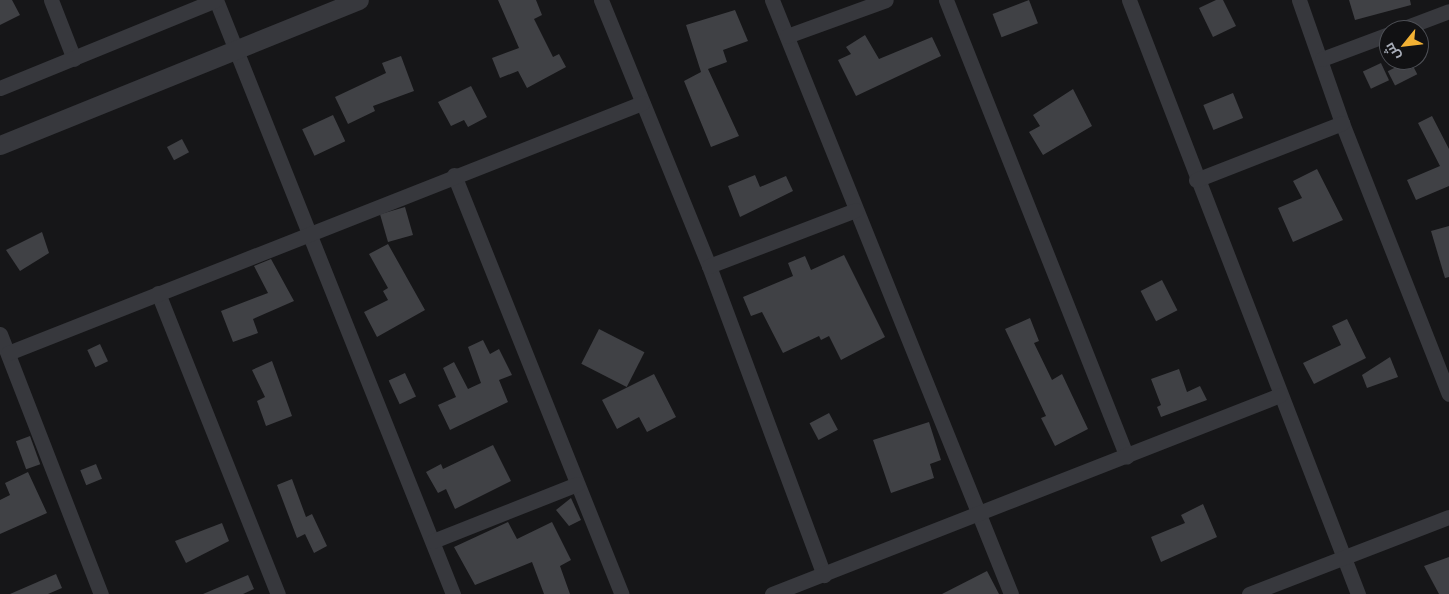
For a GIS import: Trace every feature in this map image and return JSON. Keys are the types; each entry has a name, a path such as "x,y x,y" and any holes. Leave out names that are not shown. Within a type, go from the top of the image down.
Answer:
{"street":[{"path":"51,0 74,59"},
{"path":"0,88 216,0 453,594"},
{"path":"0,145 359,0"},
{"path":"601,0 709,266 824,575"},
{"path":"772,0 1011,594"},
{"path":"787,36 886,0"},
{"path":"946,0 1127,456"},
{"path":"1128,0 1196,180 1358,594"},
{"path":"1299,0 1322,59 1342,123 1449,394"},
{"path":"1425,20 1449,11"},
{"path":"1322,59 1379,38"},
{"path":"8,353 454,175 642,103"},
{"path":"1196,180 1342,123"},
{"path":"454,175 622,594"},
{"path":"709,266 856,210"},
{"path":"158,293 278,594"},
{"path":"0,334 101,594"},
{"path":"772,594 1280,395"},
{"path":"433,542 577,484"},
{"path":"1249,594 1449,517"}],"building":[{"path":"0,0 12,0 20,15 0,25"},
{"path":"498,0 536,0 542,15 534,19 553,57 559,54 566,67 527,88 518,71 500,78 492,58 519,48"},
{"path":"1029,0 1038,23 1002,37 993,14"},
{"path":"1216,0 1223,0 1236,26 1213,37 1199,8"},
{"path":"1349,0 1410,0 1411,5 1355,20"},
{"path":"735,10 748,41 723,50 727,62 708,69 739,136 711,147 684,81 701,72 686,25"},
{"path":"865,35 879,59 932,37 941,56 856,96 838,60 851,54 846,47"},
{"path":"401,56 414,91 373,106 375,111 348,124 335,97 386,73 382,63"},
{"path":"1379,64 1379,70 1384,70 1389,80 1371,89 1363,71"},
{"path":"1415,70 1417,74 1395,86 1388,71"},
{"path":"471,86 487,117 468,127 464,120 451,126 438,102"},
{"path":"1073,89 1092,126 1043,155 1029,132 1040,126 1033,115"},
{"path":"1233,93 1243,118 1213,130 1203,105"},
{"path":"333,115 345,141 314,156 302,129"},
{"path":"1432,116 1449,149 1449,186 1416,200 1407,180 1440,166 1418,123"},
{"path":"182,139 189,152 174,160 167,147"},
{"path":"1317,169 1343,220 1293,242 1278,208 1302,198 1293,181"},
{"path":"755,175 760,187 786,176 793,191 740,217 728,186"},
{"path":"405,207 413,235 388,242 380,214"},
{"path":"1449,226 1449,277 1445,278 1431,231"},
{"path":"42,232 49,253 20,271 6,250"},
{"path":"388,244 425,310 377,337 364,312 388,300 383,291 388,288 369,254"},
{"path":"844,255 885,337 841,360 829,336 821,340 819,336 783,353 762,312 751,316 743,297 793,276 788,263 805,256 811,270"},
{"path":"271,259 294,301 253,319 258,333 233,342 221,311 268,293 254,266"},
{"path":"1162,280 1177,310 1156,321 1141,291"},
{"path":"1030,318 1039,341 1034,343 1052,380 1062,374 1088,429 1055,446 1041,418 1046,416 1005,329"},
{"path":"1347,319 1366,358 1314,384 1303,363 1341,345 1332,326"},
{"path":"599,329 644,352 627,387 581,364"},
{"path":"483,340 490,354 499,349 512,375 499,380 508,402 450,430 438,405 456,397 443,368 454,362 468,389 481,383 468,347"},
{"path":"100,344 108,361 95,367 87,350"},
{"path":"1390,357 1398,377 1367,388 1362,375"},
{"path":"272,361 292,416 266,426 257,401 265,397 252,370"},
{"path":"1179,369 1187,392 1200,386 1207,400 1161,417 1157,407 1161,405 1151,379"},
{"path":"405,373 416,397 400,404 389,381"},
{"path":"654,374 676,417 647,432 639,417 617,429 602,400"},
{"path":"829,413 838,430 818,440 810,423"},
{"path":"929,422 941,460 930,464 934,478 891,493 873,440"},
{"path":"30,436 40,464 26,469 16,441"},
{"path":"493,445 511,481 455,509 446,489 438,493 426,472 441,464 443,469"},
{"path":"96,464 102,479 86,485 80,470"},
{"path":"28,472 47,513 0,534 0,500 10,495 5,483"},
{"path":"292,479 306,517 312,514 327,546 314,553 305,534 297,538 277,485"},
{"path":"571,498 581,520 569,526 556,510"},
{"path":"1203,504 1217,537 1161,562 1151,537 1185,523 1181,515"},
{"path":"508,522 517,539 552,522 571,560 560,566 570,594 544,594 532,562 475,585 454,547"},
{"path":"222,523 229,541 186,563 175,541"},
{"path":"1449,557 1449,594 1439,594 1424,566"},
{"path":"987,571 999,594 942,594"},
{"path":"56,574 62,588 48,594 10,594"},
{"path":"248,575 254,589 243,594 203,594"}]}
